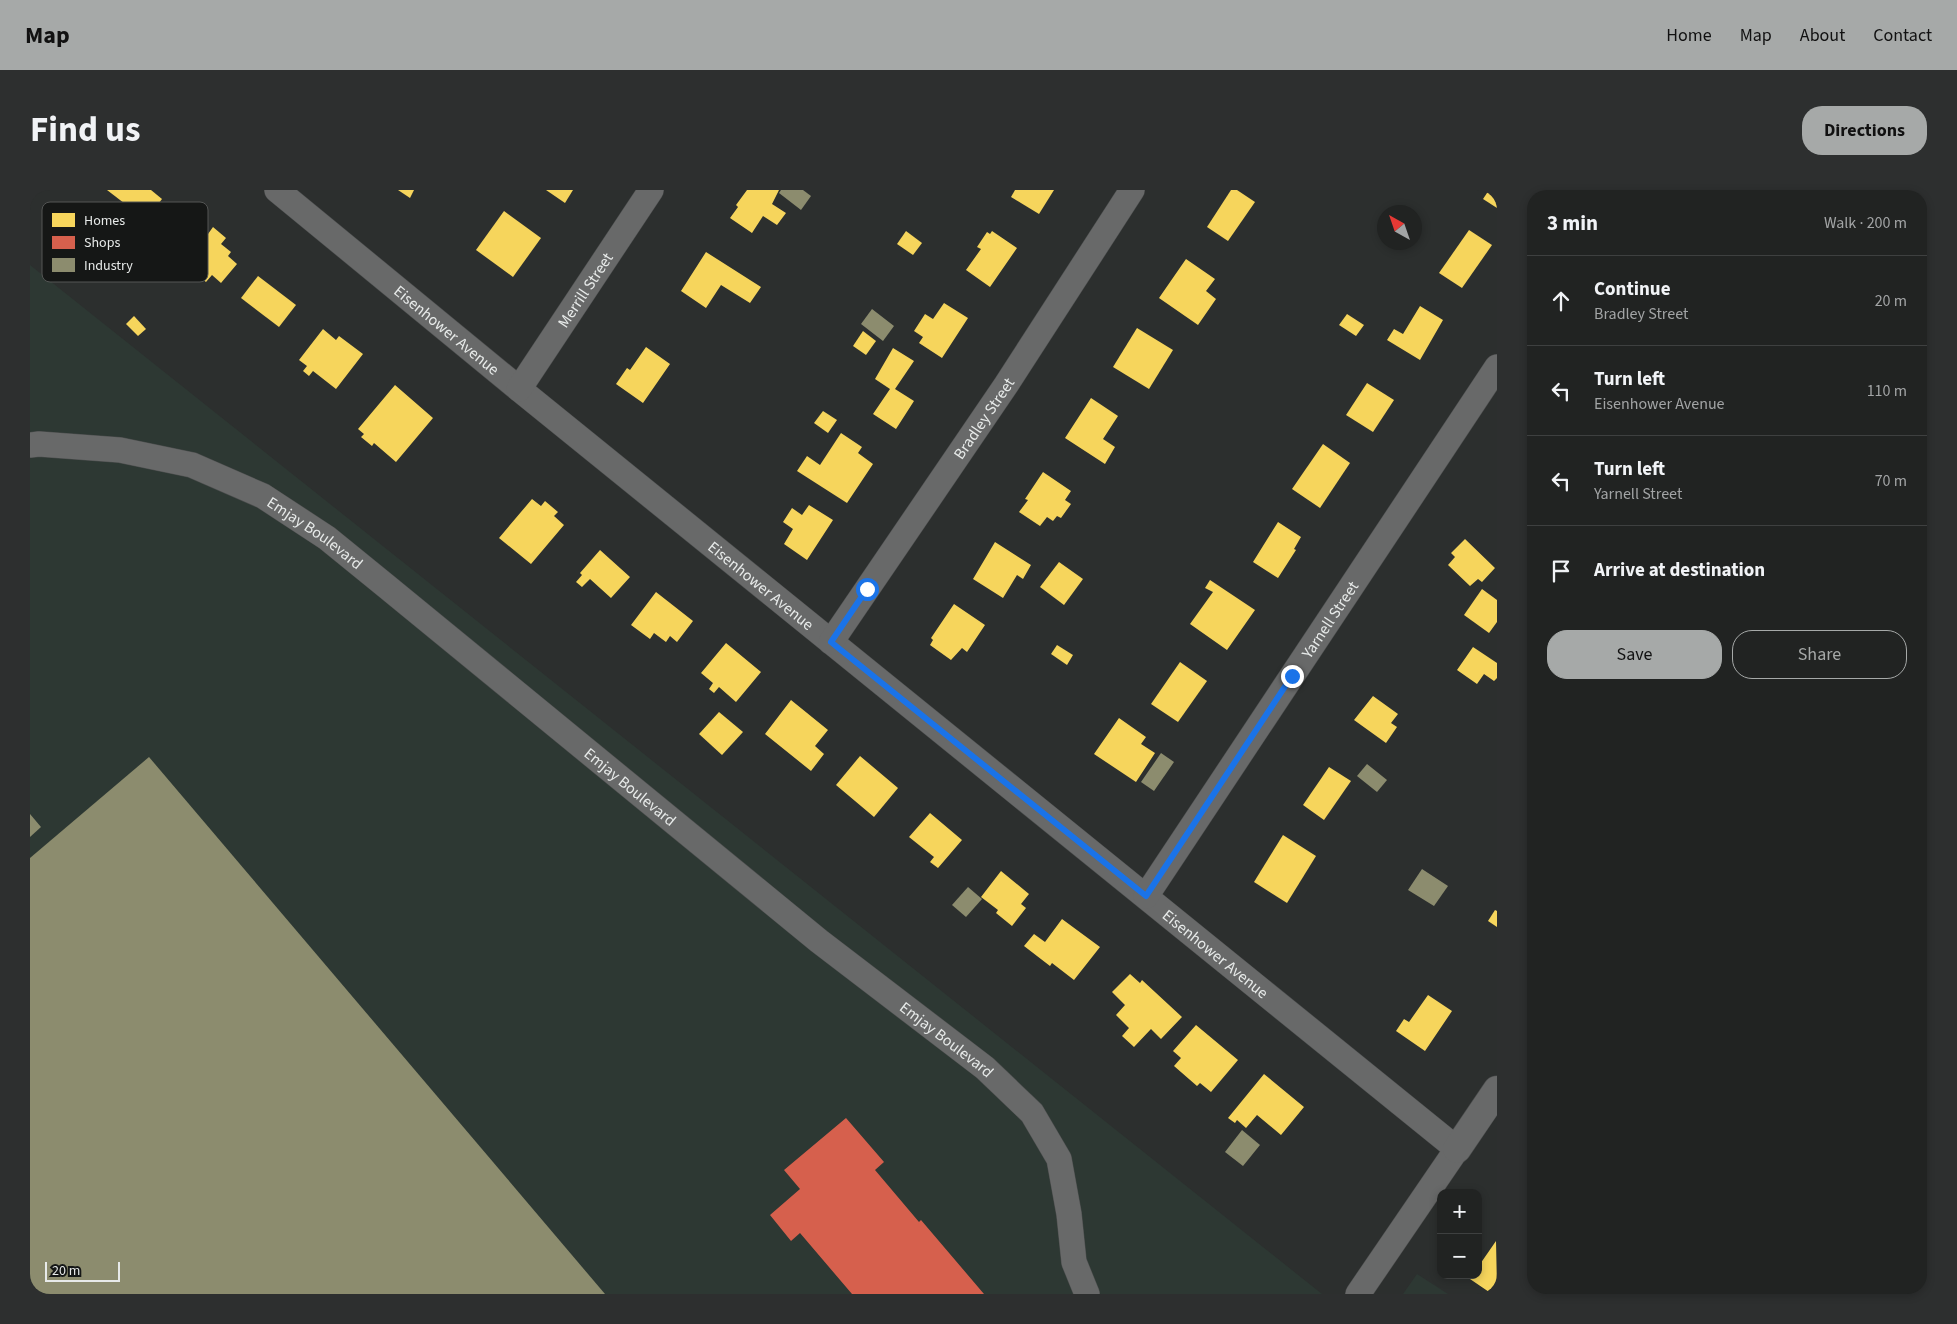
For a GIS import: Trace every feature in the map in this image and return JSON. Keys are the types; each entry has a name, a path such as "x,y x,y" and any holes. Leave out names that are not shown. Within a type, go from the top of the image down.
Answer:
{"street":[{"name":"Eisenhower Avenue","path":"277,190 519,389 1457,1150"},
{"name":"Merrill Street","path":"519,389 651,190"},
{"name":"Bradley Street","path":"831,642 1006,385 1132,190"},
{"name":"Yarnell Street","path":"1146,896 1497,367"},
{"name":"Emjay Boulevard","path":"30,445 120,450 192,466 263,496 327,538 819,941 985,1068 1032,1113 1059,1159 1070,1214 1074,1262 1087,1294"},
{"path":"1358,1294 1497,1090"}],"shaded area":[{"path":"30,265 42,275 42,282 51,282 1322,1294 30,1294"},
{"path":"1417,1274 1448,1294 1403,1294"}],"building: Homes":[{"path":"107,190 151,190 162,199 160,202 123,202"},
{"path":"398,190 414,190 410,198"},
{"path":"546,190 573,190 565,203"},
{"path":"747,190 779,190 772,204 786,213 777,225 763,216 752,233 730,218 738,207 736,205"},
{"path":"1015,190 1054,190 1039,214 1011,197"},
{"path":"1231,190 1237,190 1255,202 1228,241 1207,227"},
{"path":"1489,190 1497,190 1497,208 1483,199"},
{"path":"504,211 541,238 513,277 476,250"},
{"path":"213,227 226,238 221,244 231,252 228,256 237,264 221,283 212,275 208,280 208,234"},
{"path":"1469,230 1492,245 1462,288 1439,273"},
{"path":"906,231 922,243 913,255 897,244"},
{"path":"992,231 1017,248 990,287 966,270 981,249 977,247 987,232 990,234"},
{"path":"706,252 761,287 750,303 721,285 706,308 681,291"},
{"path":"1186,259 1215,279 1206,291 1216,299 1198,325 1159,298"},
{"path":"258,276 296,305 279,327 241,298"},
{"path":"944,303 968,318 942,358 919,343 923,337 914,331 925,314 933,319"},
{"path":"1420,306 1443,320 1420,360 1387,340 1394,329 1403,334"},
{"path":"1347,314 1364,325 1356,336 1339,325"},
{"path":"134,316 146,329 138,336 126,324"},
{"path":"1137,328 1173,350 1149,389 1113,367"},
{"path":"323,329 336,340 339,336 363,354 336,389 313,371 309,376 303,371 307,366 299,360"},
{"path":"863,331 876,341 866,355 853,346"},
{"path":"646,347 670,364 643,403 616,384 627,368 630,370"},
{"path":"893,348 914,361 895,389 914,401 896,429 873,414 890,389 875,379"},
{"path":"1367,383 1394,400 1373,432 1346,415"},
{"path":"395,385 433,418 396,462 374,443 372,446 361,437 364,434 358,429"},
{"path":"1091,398 1118,416 1103,439 1115,447 1105,464 1065,438"},
{"path":"823,411 837,420 828,433 814,423"},
{"path":"841,433 862,447 858,453 873,464 847,503 797,471 807,456 820,465"},
{"path":"1323,444 1350,463 1320,508 1292,489"},
{"path":"1043,472 1071,491 1065,500 1071,504 1061,518 1057,516 1053,521 1047,517 1040,526 1019,512 1028,500 1025,499"},
{"path":"532,499 541,506 545,501 558,512 554,516 564,525 531,564 499,538"},
{"path":"809,505 833,520 807,560 784,544 793,529 783,522 792,508 802,515"},
{"path":"1278,522 1301,537 1294,549 1296,550 1278,578 1253,562"},
{"path":"1465,539 1495,568 1482,582 1478,579 1470,586 1448,565 1455,557 1451,553"},
{"path":"995,542 1031,565 1023,579 1017,575 1003,598 973,579"},
{"path":"600,550 630,577 611,598 590,579 582,587 576,582 582,575 580,573"},
{"path":"1059,562 1083,579 1064,605 1040,587"},
{"path":"1210,580 1255,610 1227,650 1190,624 1213,592 1205,588"},
{"path":"1482,589 1497,600 1497,622 1489,633 1464,615"},
{"path":"656,592 693,621 677,642 670,636 666,642 654,633 650,639 631,625"},
{"path":"954,604 985,625 967,652 962,648 951,660 930,645 933,640 931,638"},
{"path":"726,643 761,672 736,702 719,687 714,693 709,689 713,683 701,673"},
{"path":"1057,645 1073,655 1067,665 1051,654"},
{"path":"1473,647 1497,663 1497,678 1494,681 1484,674 1477,684 1457,670"},
{"path":"1180,662 1207,681 1178,722 1151,704"},
{"path":"1373,696 1398,714 1391,723 1397,727 1386,743 1354,720"},
{"path":"791,700 828,730 815,746 824,754 811,771 765,734"},
{"path":"719,712 743,732 722,755 699,734"},
{"path":"1119,718 1146,737 1141,744 1155,753 1136,782 1094,754"},
{"path":"860,756 898,788 874,817 836,785"},
{"path":"1329,767 1351,781 1324,820 1303,805"},
{"path":"930,813 962,840 938,868 930,862 934,857 909,837"},
{"path":"1283,835 1316,856 1287,903 1254,882"},
{"path":"1001,871 1029,894 1021,904 1026,908 1012,926 996,913 998,910 981,897"},
{"path":"1495,910 1497,911 1497,927 1488,921"},
{"path":"1062,919 1100,947 1074,980 1052,963 1050,966 1024,946 1034,934 1045,942"},
{"path":"1130,974 1140,983 1142,980 1182,1017 1161,1039 1151,1029 1134,1047 1122,1036 1129,1028 1116,1015 1125,1005 1112,992"},
{"path":"1428,995 1452,1011 1425,1051 1396,1031 1404,1019 1409,1022"},
{"path":"1196,1025 1238,1060 1211,1092 1200,1083 1197,1086 1174,1066 1181,1058 1173,1051"},
{"path":"1264,1074 1304,1107 1281,1135 1257,1115 1246,1128 1237,1120 1235,1123 1228,1118"},
{"path":"1496,1241 1497,1288 1492,1294 1470,1279 1482,1279 1482,1261"}],"building: Shops":[{"path":"846,1118 884,1162 875,1170 919,1222 921,1220 984,1294 852,1294 800,1233 791,1241 770,1215 800,1189 784,1170"}],"building: Industry":[{"path":"781,190 803,190 811,196 801,210 779,193"},
{"path":"872,309 894,326 883,341 861,324"},
{"path":"1161,753 1174,762 1154,791 1141,782"},
{"path":"149,757 605,1294 30,1294 30,858"},
{"path":"1367,764 1387,780 1377,792 1357,776"},
{"path":"30,814 41,827 30,837"},
{"path":"1422,869 1448,886 1434,906 1408,890"},
{"path":"968,887 982,899 966,917 952,905"},
{"path":"1242,1130 1260,1145 1243,1166 1225,1152"}],"route":[{"path":"867,589 831,642 1146,896 1292,676"}]}
